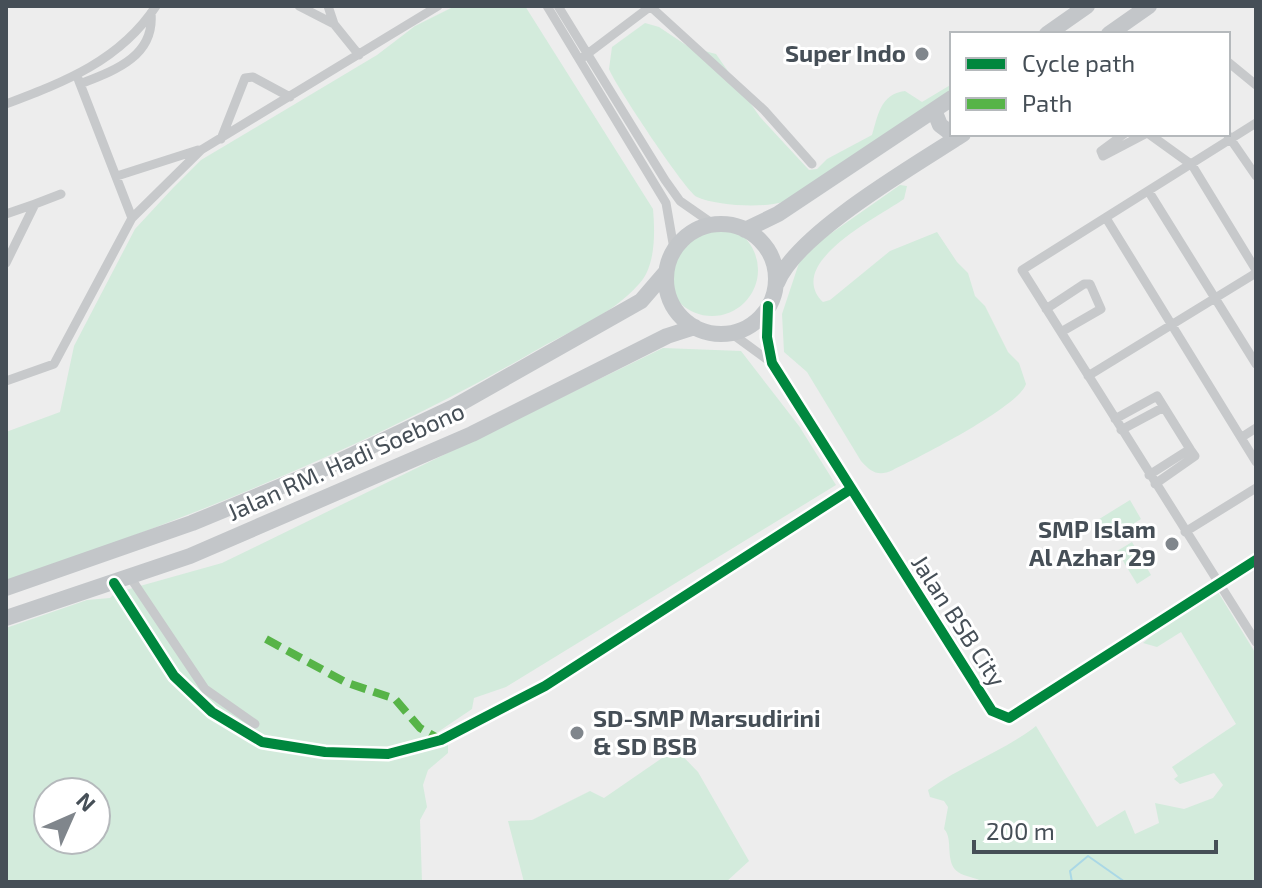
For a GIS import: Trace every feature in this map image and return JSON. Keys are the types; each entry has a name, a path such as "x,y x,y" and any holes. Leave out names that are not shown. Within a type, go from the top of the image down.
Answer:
{"main road":[{"path":"1050,32 1087,6"},
{"path":"1112,32 1149,6"},
{"path":"745,230 771,218 950,99"},
{"path":"934,110 945,131 950,133"},
{"path":"731,333 752,324 768,306 785,264 808,239 960,136"},
{"path":"674,249 687,235 713,224 745,230 769,253 776,286"},
{"name":"Jalan RM. Hadi Soebono","path":"6,588 192,523 323,469 415,425 548,356 641,301 666,272 674,249"},
{"path":"666,272 672,304 695,327"},
{"name":"Jalan RM. Hadi Soebono","path":"6,618 190,556 472,434 667,336 695,327 710,333 731,333"}],"street":[{"path":"299,6 334,24"},
{"path":"328,6 334,24 359,55"},
{"path":"117,176 201,150 359,55 426,9 438,6"},
{"path":"547,6 680,201 713,224"},
{"path":"558,6 583,58 666,203 674,249"},
{"path":"583,58 651,6 788,134 812,164"},
{"path":"78,80 124,43 153,10"},
{"path":"6,104 118,70 135,58 149,34 153,10"},
{"path":"1230,64 1256,85"},
{"path":"221,139 245,78 253,77 290,97"},
{"path":"78,80 132,218"},
{"path":"1255,639 1022,270 1256,123"},
{"path":"1121,136 1101,151 1103,156 1143,136"},
{"path":"1088,376 1256,272 1192,165 1150,136"},
{"path":"1230,137 1256,176"},
{"path":"6,381 54,364 132,218 201,150"},
{"path":"1149,192 1256,364"},
{"path":"6,214 61,194"},
{"path":"6,263 35,204"},
{"path":"1106,218 1256,462"},
{"path":"1046,309 1084,284 1090,284 1101,309 1061,332"},
{"name":"Jalan BSB City","path":"768,306 772,363"},
{"name":"Jalan BSB City","path":"731,333 772,363 992,711 1002,717 1009,718 1129,644 1218,583"},
{"path":"1115,419 1156,396 1190,449 1194,459 1155,484"},
{"path":"1121,430 1164,407"},
{"path":"1242,437 1256,428"},
{"path":"1149,475 1190,449"},
{"path":"1185,532 1256,488"},
{"path":"122,580 174,676 212,712 262,742 325,752 388,754 441,740 545,686 851,489"},
{"path":"1218,583 1256,560"},
{"path":"122,580 205,689 255,724"},
{"path":"205,689 212,712"}],"green space":[{"path":"455,6 525,6 653,209 654,238 645,277 616,305 589,322 405,420 208,507 6,582 6,432 60,412 74,346 135,229 201,160 377,55 415,26"},
{"path":"645,23 659,27 689,47 716,54 760,117 809,170 817,169 827,159 872,135 881,107 890,96 905,91 922,102 950,85 950,97 783,202 740,205 716,202 697,197 690,191 637,115 609,69 612,47"},
{"path":"900,185 907,186 904,199 840,242 815,272 814,287 823,302 830,300 890,251 937,232 968,273 975,296 985,306 1008,352 1019,363 1026,384 1006,405 966,431 893,470 879,473 861,461 807,372 784,352 782,314 799,263 820,241"},
{"path":"712,224 738,232 750,244 758,270 750,296 738,308 712,316 686,308 674,296 666,270 674,244 686,232"},
{"path":"663,348 741,351 799,426 836,485 506,687 474,698 472,709 432,736 433,743 448,744 448,753 428,770 423,785 427,807 420,820 422,882 6,882 6,628 87,600 110,598 115,593 222,563"},
{"path":"1130,500 1141,519 1107,540 1096,521"},
{"path":"1132,542 1151,575 1137,584 1117,551"},
{"path":"1218,592 1256,654 1256,882 983,882 958,872 951,862 944,829 948,807 944,801 930,797 928,790 1036,726 1097,827 1125,810 1135,834 1159,823 1155,803 1184,809 1213,798 1223,785 1214,773 1180,784 1174,779 1178,776 1172,767 1236,724 1181,632 1157,647 1143,643 1176,616"},
{"path":"670,743 698,772 749,861 726,882 524,882 508,821 532,820 590,791 604,798 665,756"}],"waterway":[{"path":"1072,882 1070,871 1088,856 1125,882"}],"marked path":[{"path":"266,639 345,682 395,699 420,728 441,740"}],"cycle path":[{"path":"768,306 767,337 772,363 992,711 1009,718 1256,560"},
{"path":"114,583 174,676 212,712 262,742 325,752 388,754 441,740 545,686 851,489"}],"place":[{"name":"Super Indo","path":"922,54"},
{"name":"SMP Islam Al Azhar 29","path":"1172,544"},
{"name":"SD-SMP Marsudirini & SD BSB","path":"577,733"}]}
